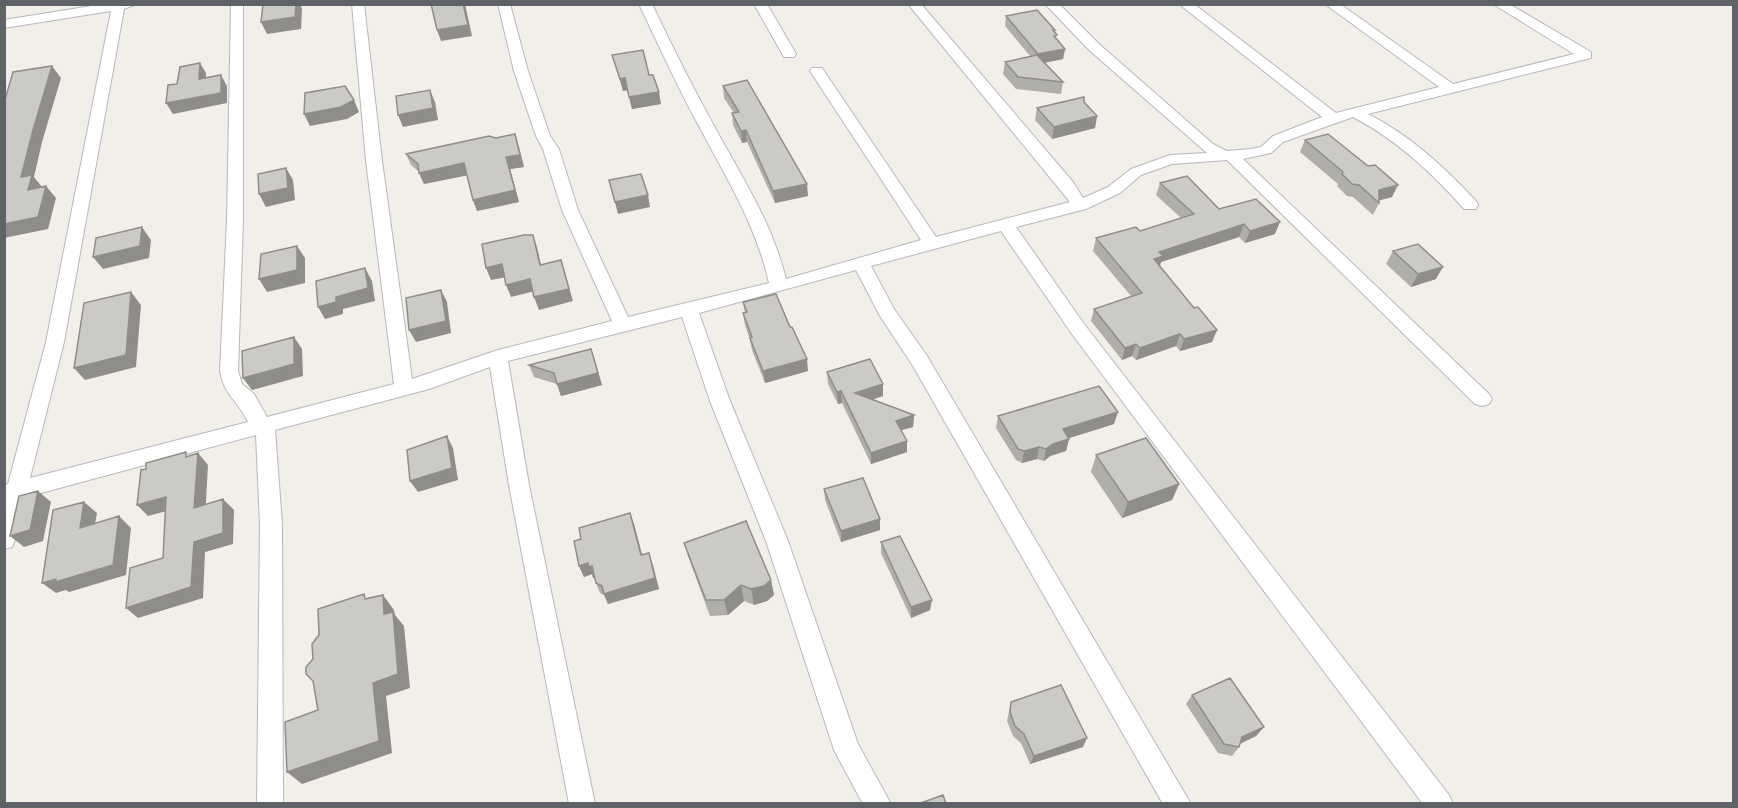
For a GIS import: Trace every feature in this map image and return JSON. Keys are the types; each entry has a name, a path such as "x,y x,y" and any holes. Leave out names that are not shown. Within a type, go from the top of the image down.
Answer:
{"street":[{"path":"237,4 235,220 229,371 233,388 247,399 262,424 271,524 270,804"},
{"path":"358,4 374,160 404,388"},
{"path":"504,4 521,71 543,136 551,148 570,210 622,325"},
{"path":"645,4 683,83 756,217 770,248 779,287"},
{"path":"760,4 789,54"},
{"path":"914,4 974,78 1067,185 1080,205"},
{"path":"1051,4 1094,47 1208,147 1226,156 1482,399"},
{"path":"1185,4 1333,118"},
{"path":"1331,4 1452,90"},
{"path":"10,492 404,388 498,357 779,287 861,262 1080,205 1114,190 1136,172 1150,165 1170,160 1252,154 1266,150 1278,140 1333,118 1586,55 1499,4"},
{"path":"4,24 123,5 55,342 10,492 4,540"},
{"path":"817,71 932,244"},
{"path":"1356,113 1392,131 1439,172 1470,205"},
{"path":"1005,224 1078,329 1440,804"},
{"path":"861,262 886,312 920,361 1178,804"},
{"path":"689,310 720,401 777,542 847,750 878,804"},
{"path":"498,357 519,485 582,804"}],"building":[{"path":"263,4 296,4 295,17 261,22"},
{"path":"431,4 463,4 468,25 437,30"},
{"path":"1037,10 1055,30 1053,30 1057,35 1054,36 1065,49 1038,54 1006,16"},
{"path":"643,50 649,75 653,75 659,92 629,97 625,78 620,79 612,55"},
{"path":"1037,55 1063,82 1018,77 1005,62"},
{"path":"200,63 199,79 221,75 221,93 166,103 168,85 177,84 180,67"},
{"path":"52,66 21,177 32,175 28,190 46,186 38,217 4,224 4,103 13,72"},
{"path":"747,80 807,184 773,191 746,130 741,131 732,113 739,112 723,86"},
{"path":"345,86 354,100 341,107 304,114 305,93"},
{"path":"430,90 433,108 398,115 396,96"},
{"path":"1084,97 1084,102 1097,116 1054,127 1037,108"},
{"path":"515,134 520,155 506,157 515,190 473,200 464,163 419,173 418,164 406,154 489,136 496,138"},
{"path":"1328,134 1368,166 1375,165 1398,185 1379,190 1379,203 1359,185 1352,184 1342,174 1343,172 1305,140"},
{"path":"286,168 288,188 259,194 258,174"},
{"path":"641,174 648,195 615,202 609,180"},
{"path":"1187,176 1219,209 1256,199 1280,222 1250,231 1244,224 1159,252 1163,256 1154,259 1194,308 1198,307 1217,330 1184,339 1180,334 1140,348 1136,344 1125,348 1094,309 1142,293 1096,238 1136,227 1140,231 1194,214 1160,183"},
{"path":"142,227 140,246 93,257 96,238"},
{"path":"533,235 540,265 561,260 569,289 534,297 530,279 506,285 502,264 486,268 482,244"},
{"path":"1418,244 1443,267 1418,274 1393,251"},
{"path":"297,246 297,270 259,279 261,254"},
{"path":"365,268 368,288 336,297 336,302 318,307 316,281"},
{"path":"441,290 446,321 409,330 406,298"},
{"path":"131,292 126,355 74,368 84,303"},
{"path":"776,294 807,359 763,371 750,338 752,337 743,313 747,312 743,302"},
{"path":"294,337 294,364 243,378 242,351"},
{"path":"591,349 598,373 557,384 554,373 529,365"},
{"path":"870,359 883,384 855,393 914,415 896,421 907,441 871,453 841,391 837,392 827,372"},
{"path":"1099,386 1118,412 1063,429 1069,439 1046,449 1039,447 1024,451 1018,449 998,416"},
{"path":"447,436 452,468 410,481 407,450"},
{"path":"1146,438 1179,484 1128,502 1096,455"},
{"path":"186,452 186,457 198,453 194,508 223,499 223,533 194,542 191,587 126,608 130,568 163,558 166,497 137,505 141,470 146,469 146,463"},
{"path":"863,478 880,519 841,531 824,489"},
{"path":"38,491 30,530 10,536 19,496"},
{"path":"84,502 80,528 119,516 113,565 55,582 56,579 42,583 53,510"},
{"path":"630,513 641,555 649,553 655,578 604,594 602,586 596,583 592,566 589,567 588,563 579,566 574,541 581,539 579,528"},
{"path":"746,521 771,580 764,586 751,589 741,585 724,600 706,600 684,543"},
{"path":"900,536 932,600 911,607 881,542"},
{"path":"364,594 365,599 383,595 384,614 393,612 398,674 373,683 379,741 287,772 285,722 318,710 313,681 306,674 306,667 313,659 312,644 319,635 318,609"},
{"path":"1230,678 1264,727 1242,737 1239,747 1224,744 1192,695"},
{"path":"1061,685 1087,738 1034,756 1024,734 1015,726 1010,712 1011,702"},
{"path":"943,795 946,804 918,804"}]}
